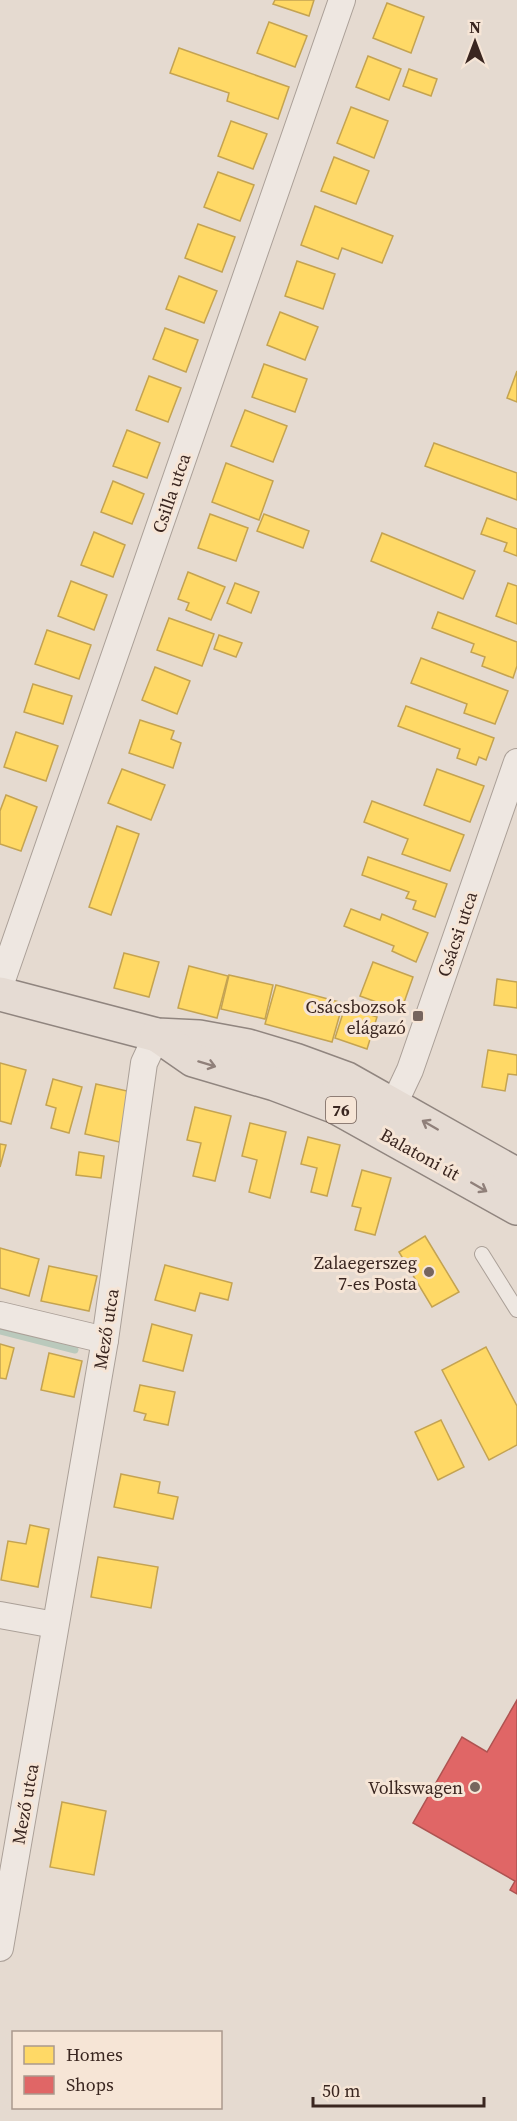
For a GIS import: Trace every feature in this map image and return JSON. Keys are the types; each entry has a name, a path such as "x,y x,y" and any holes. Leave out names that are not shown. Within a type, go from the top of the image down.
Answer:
{"main road":[{"name":"Balatoni út","path":"0,994 157,1035 199,1037 248,1046 296,1060 347,1079 517,1175"},
{"name":"Balatoni út","path":"157,1035 193,1060 275,1084 336,1107 517,1208"}],"street":[{"name":"Csilla utca","path":"0,986 342,0"},
{"name":"Csácsi utca","path":"394,1104 410,1070 517,762"},
{"name":"Mező utca","path":"0,1948 105,1340 144,1063 157,1035"},
{"path":"0,1315 105,1340"},
{"path":"0,1615 55,1625"}],"lane":[{"path":"482,1254 517,1310"}],"building: Homes":[{"path":"275,0 314,0 309,16 273,4"},
{"path":"387,3 424,17 411,53 373,38"},
{"path":"269,22 307,36 295,67 257,53"},
{"path":"179,48 289,87 278,119 227,101 229,93 170,73"},
{"path":"368,56 401,69 389,100 356,87"},
{"path":"409,69 437,79 431,96 403,86"},
{"path":"351,107 388,121 374,158 337,143"},
{"path":"231,121 267,134 253,169 218,156"},
{"path":"334,157 369,171 356,204 321,191"},
{"path":"218,172 254,185 240,221 204,207"},
{"path":"315,206 393,236 382,263 342,248 338,259 301,245"},
{"path":"198,224 235,237 222,272 185,258"},
{"path":"297,261 335,274 323,309 285,296"},
{"path":"179,276 217,291 204,323 166,309"},
{"path":"280,312 318,327 305,360 267,345"},
{"path":"165,328 198,340 186,372 153,359"},
{"path":"264,364 307,379 295,412 252,397"},
{"path":"517,371 517,402 507,398"},
{"path":"149,376 181,388 168,422 136,410"},
{"path":"245,410 287,426 273,462 231,446"},
{"path":"127,430 160,443 147,478 113,466"},
{"path":"434,443 517,473 517,500 425,466"},
{"path":"226,463 273,481 259,520 212,502"},
{"path":"113,481 144,494 132,524 101,512"},
{"path":"210,514 248,528 236,561 198,548"},
{"path":"264,514 309,531 303,548 257,531"},
{"path":"487,518 517,529 517,556 504,551 507,543 481,534"},
{"path":"94,532 125,545 113,577 81,565"},
{"path":"382,533 475,571 463,599 371,561"},
{"path":"188,572 225,587 211,620 186,610 189,603 178,599"},
{"path":"71,581 107,595 94,630 58,616"},
{"path":"235,583 259,592 251,613 227,603"},
{"path":"508,583 517,586 517,624 496,616"},
{"path":"438,612 517,642 517,666 513,678 482,666 485,657 471,652 474,644 432,628"},
{"path":"169,618 214,634 202,666 157,650"},
{"path":"47,630 91,645 79,679 35,664"},
{"path":"219,635 242,643 236,657 214,649"},
{"path":"421,658 508,691 495,724 464,713 467,704 411,683"},
{"path":"155,667 190,681 177,714 142,700"},
{"path":"33,684 72,696 63,724 24,712"},
{"path":"406,706 494,738 486,760 479,757 476,765 457,758 460,749 398,726"},
{"path":"140,720 174,731 171,739 181,743 173,768 129,753"},
{"path":"16,732 58,746 46,781 4,767"},
{"path":"122,769 165,785 151,820 108,803"},
{"path":"437,769 484,786 470,822 424,805"},
{"path":"6,795 37,807 21,851 0,844 0,811"},
{"path":"372,801 464,835 450,871 402,854 408,839 364,822"},
{"path":"117,826 139,834 111,915 89,907"},
{"path":"368,857 447,884 435,917 413,909 416,901 406,898 409,892 362,875"},
{"path":"351,909 380,920 382,914 428,933 416,962 392,951 394,946 344,926"},
{"path":"124,953 159,962 149,997 114,988"},
{"path":"373,962 413,977 401,1011 360,996"},
{"path":"189,966 228,976 217,1018 178,1008"},
{"path":"229,975 273,985 265,1019 221,1009"},
{"path":"497,979 517,982 517,1008 494,1005"},
{"path":"276,985 343,1003 332,1042 265,1024"},
{"path":"345,1007 377,1017 367,1049 335,1038"},
{"path":"488,1050 517,1055 517,1075 508,1074 505,1091 482,1087"},
{"path":"0,1063 26,1070 11,1124 0,1121"},
{"path":"53,1079 82,1087 69,1133 51,1128 56,1108 46,1105"},
{"path":"96,1084 136,1093 124,1143 85,1134"},
{"path":"195,1107 231,1116 215,1181 193,1176 201,1143 187,1140"},
{"path":"250,1123 286,1132 270,1198 249,1192 257,1160 242,1156"},
{"path":"308,1137 340,1145 327,1196 311,1192 317,1168 301,1164"},
{"path":"0,1144 6,1145 0,1167"},
{"path":"79,1152 104,1156 101,1178 76,1175"},
{"path":"362,1170 391,1178 375,1235 355,1230 361,1208 352,1206"},
{"name":"Zalaegerszeg 7-es Posta","path":"425,1236 459,1292 432,1307 399,1252"},
{"path":"0,1248 39,1259 29,1296 0,1288"},
{"path":"165,1265 232,1283 228,1300 200,1293 195,1311 155,1300"},
{"path":"49,1266 97,1276 89,1311 41,1301"},
{"path":"152,1324 192,1335 183,1371 143,1361"},
{"path":"0,1344 14,1348 6,1379 0,1378"},
{"path":"486,1347 517,1406 517,1445 489,1460 442,1370"},
{"path":"49,1353 82,1361 74,1397 41,1390"},
{"path":"140,1385 175,1392 168,1425 144,1420 146,1414 134,1411"},
{"path":"441,1420 464,1467 438,1480 415,1432"},
{"path":"121,1474 160,1482 158,1493 178,1497 173,1519 114,1507"},
{"path":"30,1525 49,1529 38,1587 1,1580 8,1541 26,1544"},
{"path":"98,1557 158,1567 151,1608 91,1597"},
{"path":"62,1802 106,1811 94,1875 50,1867"}],"building: Shops":[{"name":"Volkswagen","path":"517,1700 517,1894 510,1890 515,1881 413,1823 462,1737 487,1752"}],"waterway":[{"path":"0,1331 75,1350"}],"place":[{"name":"Csácsbozsok elágazó","path":"418,1016"},
{"name":"Zalaegerszeg 7-es Posta","path":"429,1272"},
{"name":"Volkswagen","path":"475,1787"}]}
